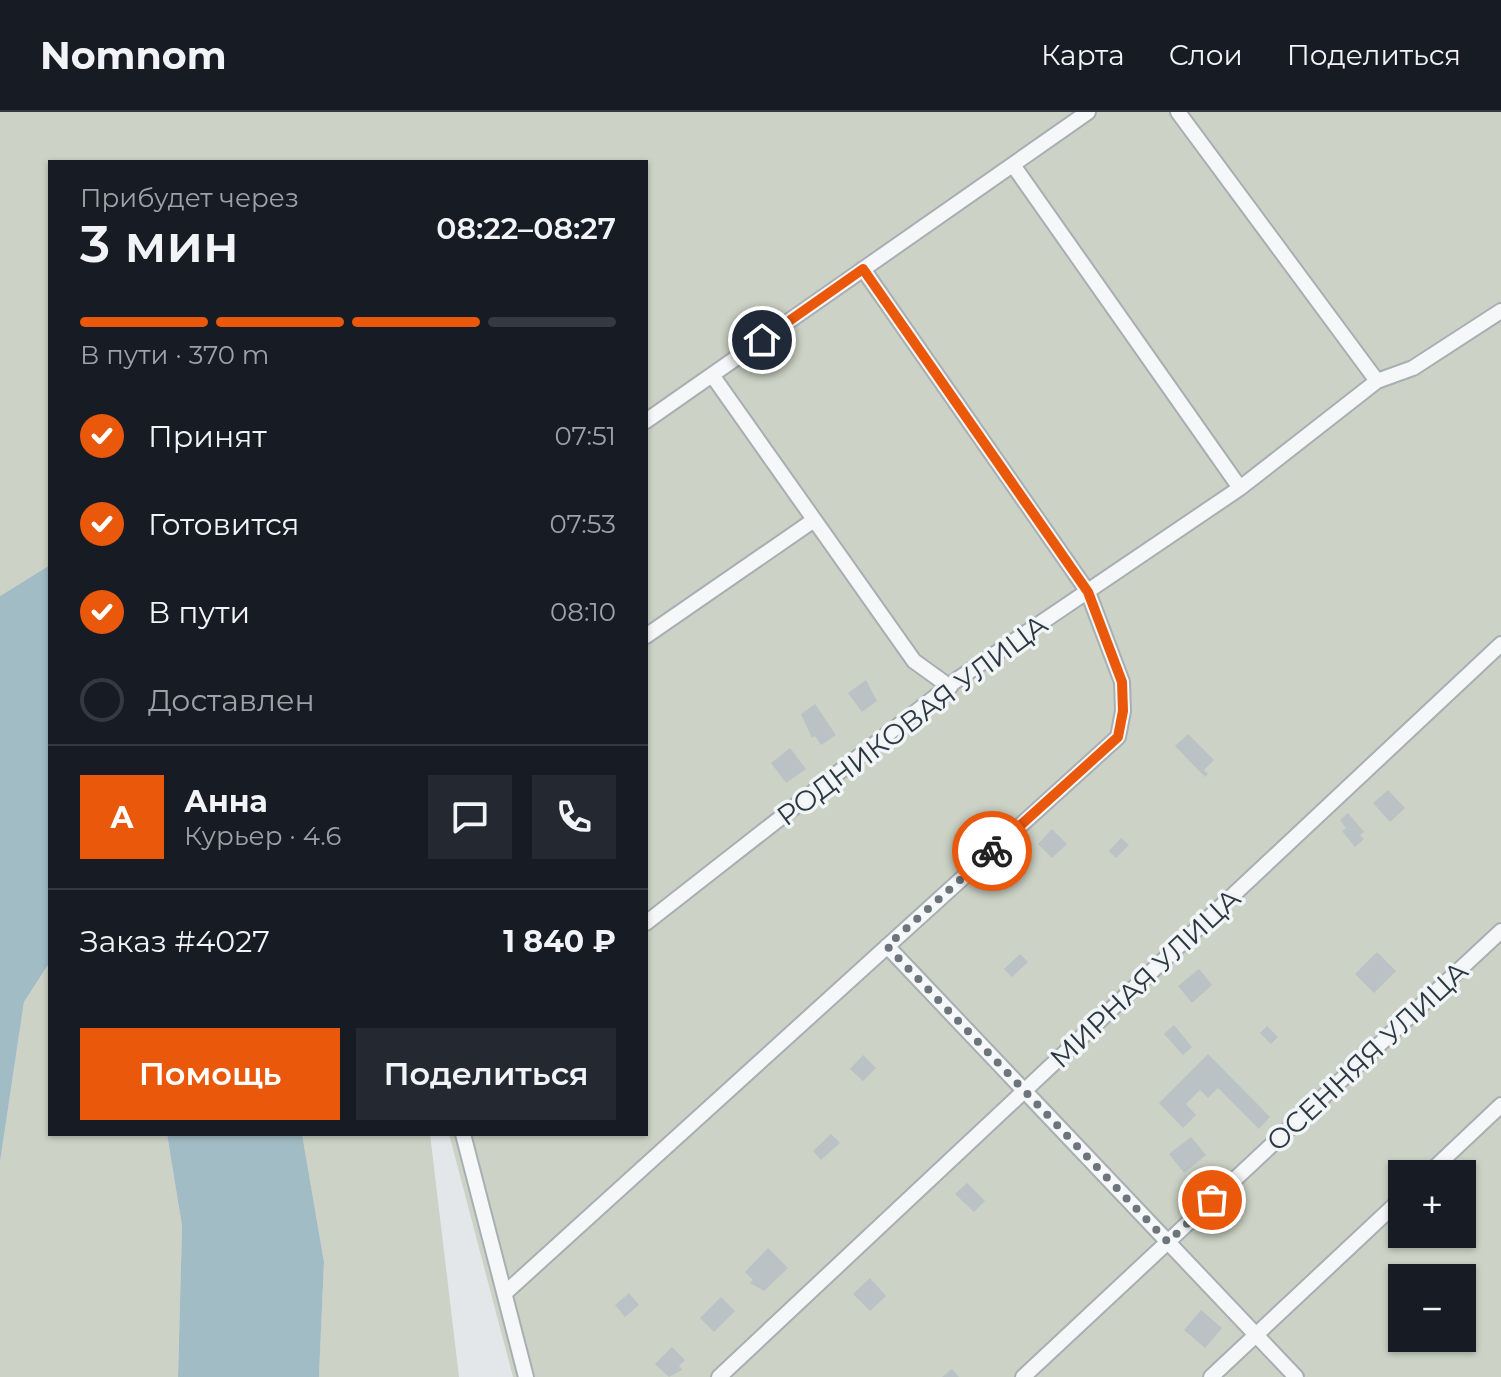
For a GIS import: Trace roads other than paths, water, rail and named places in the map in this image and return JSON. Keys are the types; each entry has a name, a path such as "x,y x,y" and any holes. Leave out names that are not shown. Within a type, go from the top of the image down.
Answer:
{"street":[{"path":"648,420 1088,112"},
{"path":"1178,112 1377,381"},
{"path":"1013,165 1240,488"},
{"path":"505,1293 1118,737 1123,711 1122,682 1088,592 863,269"},
{"name":"РОДНИКОВАЯ УЛИЦА","path":"648,921 950,687 1240,488 1377,381 1413,368 1501,311"},
{"path":"712,375 914,661 950,687"},
{"path":"648,635 814,520"},
{"name":"МИРНАЯ УЛИЦА","path":"719,1377 1501,644"},
{"name":"ОСЕННЯЯ УЛИЦА","path":"1023,1377 1501,931"},
{"path":"887,946 1296,1377"},
{"path":"1443,1160 1501,1105"},
{"path":"464,1136 526,1377"},
{"path":"1211,1377 1388,1211"}],"water":[{"path":"48,566 48,965 24,1002 0,1162 0,596"},
{"path":"167,1136 302,1136 324,1262 319,1377 178,1377 182,1226"}]}
